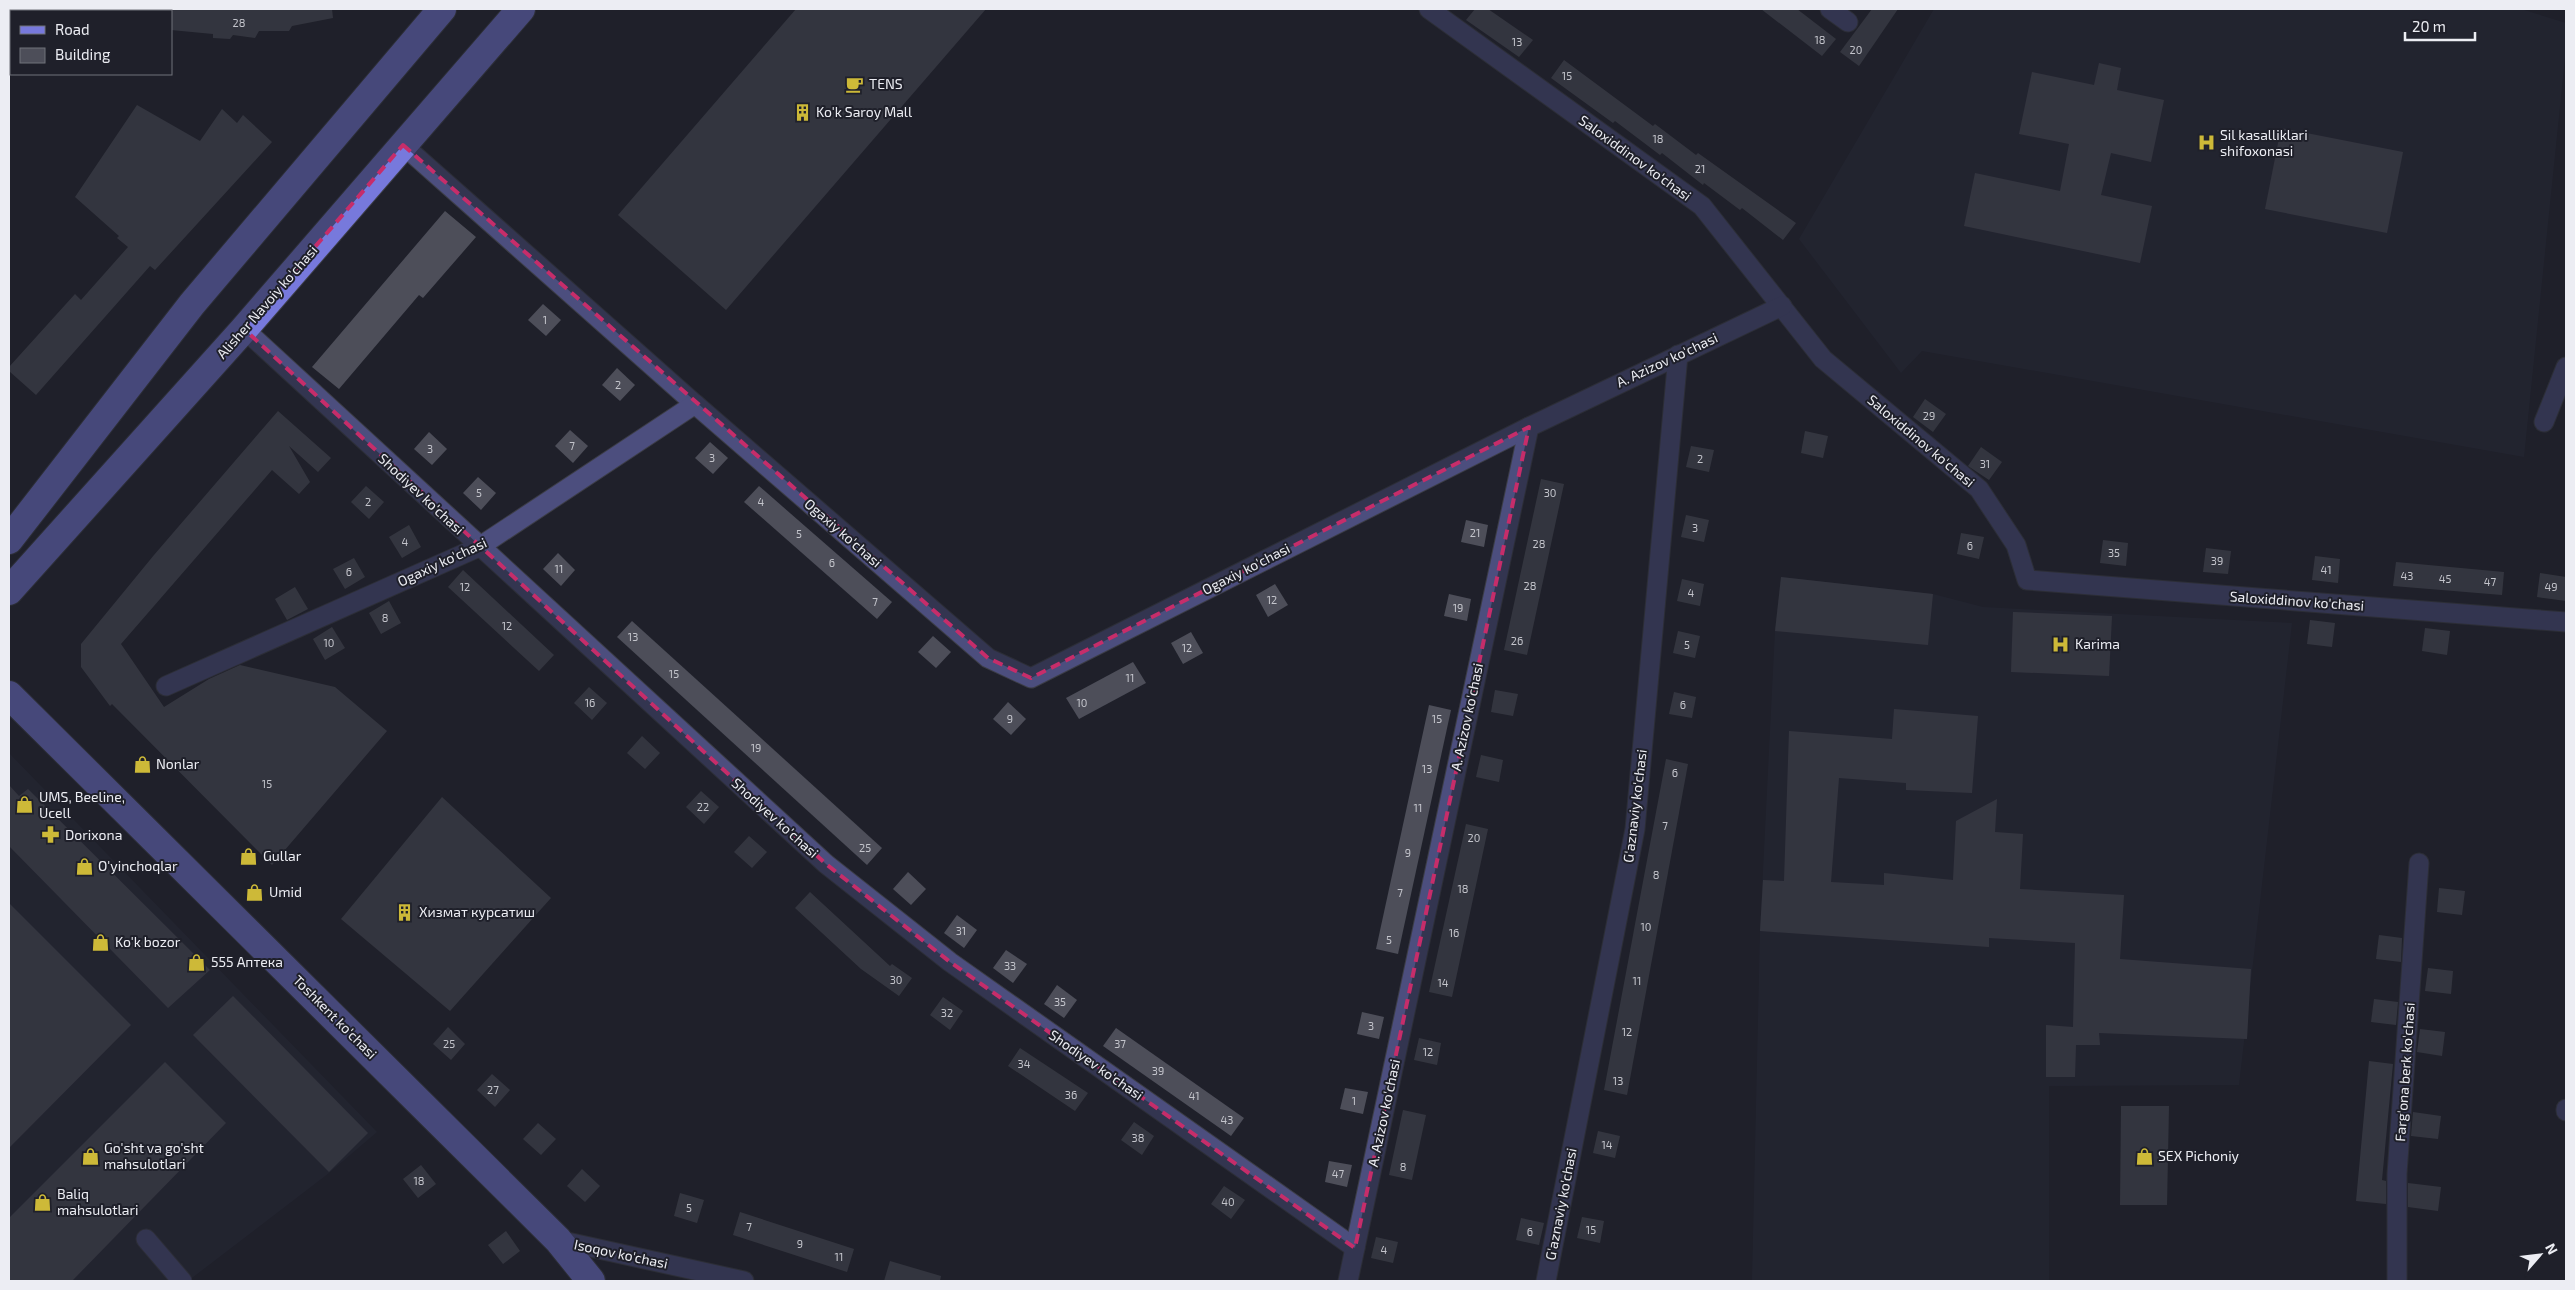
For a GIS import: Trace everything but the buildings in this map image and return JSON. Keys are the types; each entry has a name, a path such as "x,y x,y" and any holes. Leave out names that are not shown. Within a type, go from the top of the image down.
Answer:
{"main road":[{"path":"12,531 192,304 442,9"},
{"name":"Alisher Navoiy ko'chasi","path":"9,591 244,329 521,9"},
{"name":"Toshkent ko'chasi","path":"9,695 341,1022 558,1240 591,1281"}],"street":[{"name":"Saloxiddinov ko'chasi","path":"1429,9 1702,206 1823,360 1978,489 2016,545 2027,580 2566,622"},
{"path":"1830,9 1848,22"},
{"path":"403,145 695,404"},
{"name":"A. Azizov ko'chasi","path":"1348,1281 1529,426 1782,306"},
{"name":"Shodiyev ko'chasi","path":"244,329 826,864 950,962 1355,1248"},
{"name":"G'aznaviy ko'chasi","path":"1546,1281 1636,829 1678,355"},
{"path":"2544,422 2566,366"},
{"name":"Ogaxiy ko'chasi","path":"166,686 479,547 695,404 988,658 1031,678 1529,426"},
{"name":"Farg'ona berk ko'chasi","path":"2397,1281 2398,1174 2419,863"},
{"path":"146,1239 182,1281"},
{"name":"Isoqov ko'chasi","path":"558,1240 744,1281"}],"highlighted area":[{"path":"403,145 988,658 1031,678 1529,427 1355,1248 950,962 826,864 244,329"}],"shaded area":[{"name":"Sil kasalliklari shifoxonasi","path":"1934,9 2521,9 2566,23 2566,48 2524,457 1922,351 1901,373 1799,239"},
{"path":"1781,577 1933,594 1983,607 2292,623 2239,1085 2049,1086 2049,1281 1752,1281 1760,931 1775,631"},
{"name":"Ko'k bozor","path":"9,753 377,1132 329,1173 188,1281 9,1281"}],"place":[{"name":"TENS","path":"855,84"},
{"name":"Ko'k Saroy Mall","path":"802,112"},
{"name":"Sil kasalliklari shifoxonasi","path":"2206,143"},
{"name":"Karima","path":"2061,644"},
{"name":"Nonlar","path":"142,764"},
{"name":"UMS, Beeline, Ucell","path":"25,805"},
{"name":"Dorixona","path":"51,835"},
{"name":"Gullar","path":"249,856"},
{"name":"O'yinchoqlar","path":"84,866"},
{"name":"Umid","path":"255,892"},
{"name":"Хизмат курсатиш","path":"405,912"},
{"name":"Ko'k bozor","path":"101,942"},
{"name":"555 Аптека","path":"197,962"},
{"name":"Go'sht va go'sht mahsulotlari","path":"90,1156"},
{"name":"SEX Pichoniy","path":"2144,1156"},
{"name":"Baliq mahsulotlari","path":"43,1202"}]}
